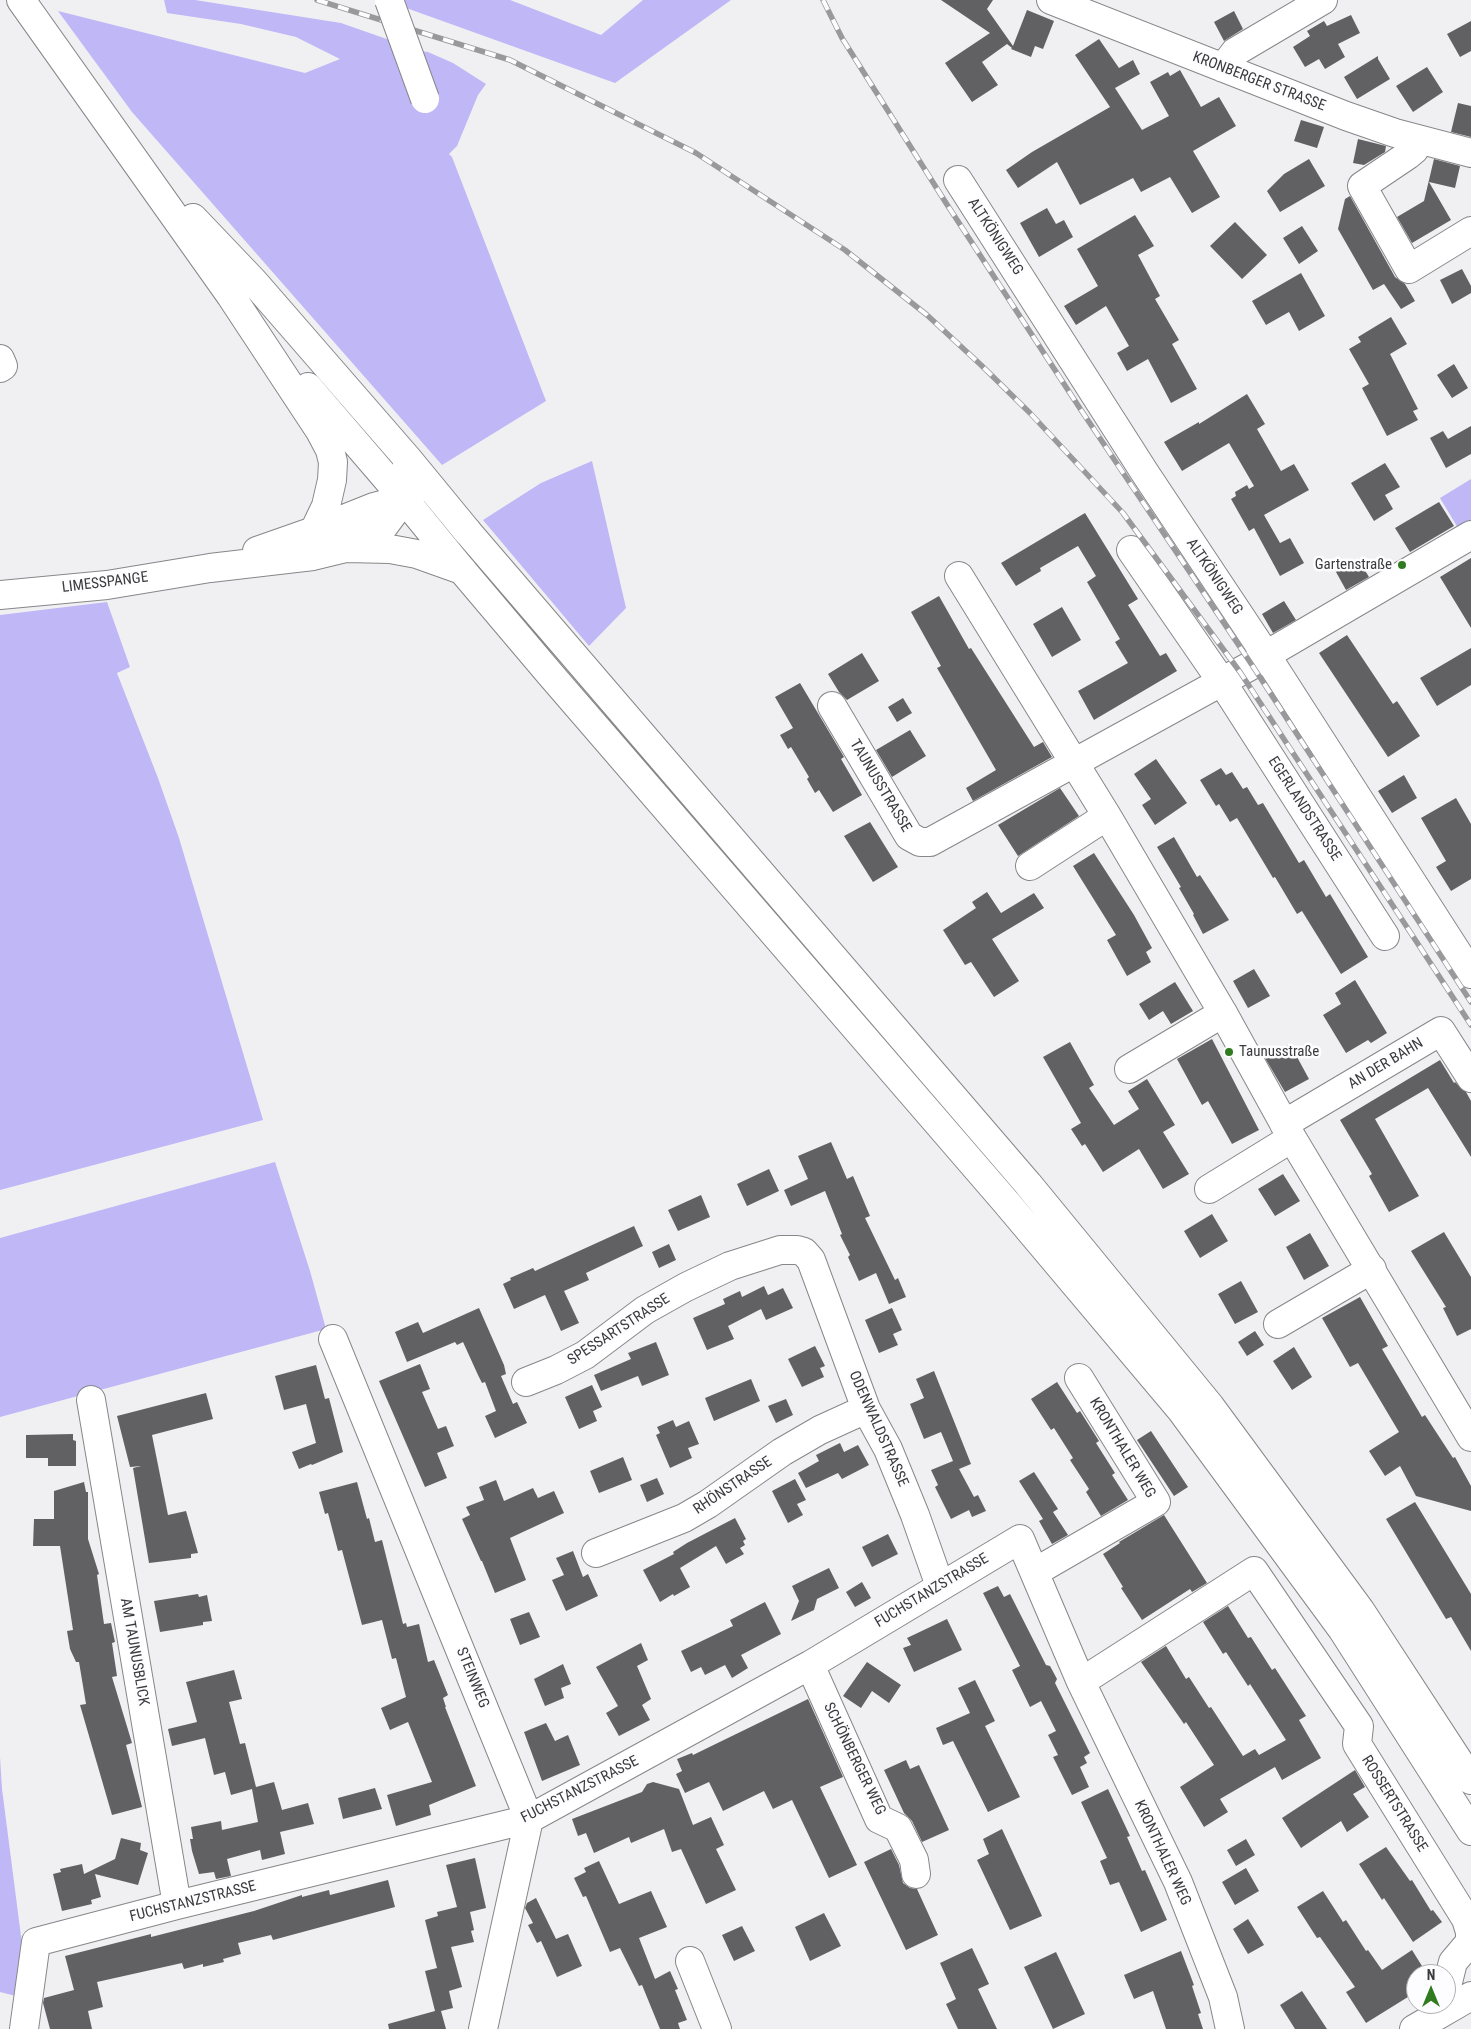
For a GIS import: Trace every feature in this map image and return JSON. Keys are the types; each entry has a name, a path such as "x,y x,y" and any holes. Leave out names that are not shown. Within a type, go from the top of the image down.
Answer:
{"main road":[{"path":"21,0 231,296 330,450 333,462 332,480 326,506 314,531"},
{"path":"389,0 425,98"},
{"name":"KRONBERGER STRASSE","path":"1051,0 1346,116 1471,154"},
{"path":"1223,68 1235,52 1323,0"},
{"path":"1420,140 1414,150 1408,155 1362,186 1409,268 1471,231"},
{"path":"127,148 254,282 407,458 588,674 1028,1184 1210,1406 1360,1610 1471,1780"},
{"name":"ALTKÖNIGWEG","path":"958,180 1145,474 1266,655 1471,974"},
{"path":"231,296 550,674 1005,1201 1181,1410 1342,1629 1471,1831"},
{"path":"0,358 3,366 0,368"},
{"path":"210,568 313,556 346,548 370,536 384,526 404,499 407,479 407,458"},
{"path":"210,568 314,531 374,506 404,499 422,501 437,508 467,531"},
{"path":"1266,655 1471,535"},
{"path":"346,548 390,549 417,554 462,570"},
{"path":"1131,550 1222,682"},
{"name":"LIMESSPANGE","path":"0,595 106,585 210,568"},
{"path":"959,576 1107,816 1223,1013 1288,1131 1471,1437"},
{"name":"TAUNUSSTRASSE","path":"832,706 909,836 920,842 930,842 1222,682 1266,655"},
{"name":"EGERLANDSTRASSE","path":"1222,682 1385,936"},
{"path":"1030,866 1107,816"},
{"path":"1130,1069 1223,1013"},
{"name":"AN DER BAHN","path":"1288,1131 1441,1031 1471,1078"},
{"path":"1208,1189 1288,1131"},
{"name":"SPESSARTSTRASSE","path":"526,1382 556,1370 585,1355 645,1310 695,1283 730,1266 780,1250 797,1250"},
{"name":"ODENWALDSTRASSE","path":"797,1250 804,1252 811,1260 866,1409 888,1450 940,1586"},
{"path":"1278,1324 1372,1269"},
{"name":"STEINWEG","path":"333,1339 529,1819"},
{"name":"KRONTHALER WEG","path":"1035,1572 1156,1502 1079,1378"},
{"name":"AM TAUNUSBLICK","path":"91,1400 177,1905"},
{"name":"RHÖNSTRASSE","path":"596,1553 684,1518 820,1430 866,1409"},
{"name":"FUCHSTANZSTRASSE","path":"24,2029 36,1942 177,1905 529,1819 810,1665 1020,1539"},
{"name":"KRONTHALER WEG","path":"1020,1539 1081,1682 1178,1882 1223,1997 1230,2029"},
{"name":"ROSSERTSTRASSE","path":"1081,1682 1254,1571 1359,1726 1357,1744 1466,1920 1470,1932 1470,1942 1453,1964"},
{"name":"SCHÖNBERGER WEG","path":"810,1665 880,1819 898,1828 914,1860 916,1874"},
{"path":"483,2029 529,1819"},
{"path":"690,1961 717,2029"},
{"path":"1414,2029 1434,2014"}],"shaded area":[{"path":"164,0 195,0 341,23 428,52 453,63 486,84 478,95 457,146 449,154 452,157 546,401 442,465 132,112 58,11 305,73 340,59 296,37 241,24 167,13"},
{"path":"384,0 510,0 601,35 643,0 731,0 615,83"},
{"path":"592,461 626,608 589,646 483,520 541,483"},
{"path":"1471,479 1471,522 1458,528 1440,498"},
{"path":"107,602 130,667 117,673 179,838 263,1120 0,1190 0,615"},
{"path":"275,1162 310,1271 326,1329 0,1417 0,1238"},
{"path":"0,1757 2,1789 22,1944 16,1996 0,1992"}],"building":[{"path":"941,0 993,0 987,9 1013,46 1027,10 1054,21 1043,49 1035,46 1031,57 1011,49 1007,44 982,62 998,85 972,102 945,63 990,33"},
{"path":"1234,11 1243,29 1224,41 1214,22"},
{"path":"1351,15 1360,33 1338,44 1345,57 1325,69 1319,59 1305,67 1293,47 1310,36 1307,31 1324,21 1327,26"},
{"path":"1471,21 1471,51 1460,57 1447,34"},
{"path":"1099,39 1119,68 1133,60 1140,74 1115,88 1142,130 1169,116 1150,82 1168,72 1170,76 1180,70 1201,107 1219,97 1236,126 1193,151 1220,197 1192,213 1170,177 1141,192 1133,178 1080,205 1057,162 1018,188 1006,170 1032,152 1110,107 1075,55"},
{"path":"1378,56 1390,79 1357,99 1344,77"},
{"path":"1427,67 1443,92 1413,112 1396,86"},
{"path":"1458,103 1471,106 1471,137 1451,132"},
{"path":"1301,120 1324,127 1317,148 1294,141"},
{"path":"1358,139 1386,146 1385,152 1364,165 1353,163"},
{"path":"1309,159 1325,186 1280,212 1267,191 1284,174"},
{"path":"1434,159 1460,166 1455,188 1429,182 1451,220 1412,243 1397,217 1424,201"},
{"path":"1350,196 1395,277 1405,284 1415,301 1401,309 1384,284 1373,290 1338,229 1345,199"},
{"path":"1047,208 1056,224 1064,220 1073,237 1039,257 1020,223"},
{"path":"1135,215 1154,246 1138,255 1160,296 1155,299 1179,340 1172,344 1197,389 1171,403 1148,359 1127,371 1117,353 1129,346 1106,306 1076,325 1064,306 1098,286 1077,249"},
{"path":"1235,222 1267,255 1242,279 1210,246"},
{"path":"1302,226 1318,251 1299,264 1283,238"},
{"path":"1462,269 1471,286 1471,293 1452,304 1440,280"},
{"path":"1301,273 1325,316 1299,331 1289,312 1266,325 1252,301"},
{"path":"1391,317 1407,344 1390,354 1418,409 1413,411 1418,420 1387,436 1362,388 1369,384 1349,349 1361,342 1358,337"},
{"path":"1454,364 1468,388 1452,398 1437,375"},
{"path":"1247,394 1265,424 1257,429 1281,471 1294,464 1309,490 1264,515 1280,543 1290,538 1304,563 1280,576 1254,528 1249,531 1231,499 1236,496 1235,492 1247,485 1249,489 1254,486 1229,443 1182,471 1164,442 1199,422 1199,424"},
{"path":"1471,426 1471,454 1446,468 1430,438 1443,431 1448,439"},
{"path":"1385,463 1400,487 1385,495 1393,509 1374,521 1351,483"},
{"path":"1439,502 1454,526 1410,552 1395,528"},
{"path":"1085,513 1138,599 1128,605 1160,656 1166,653 1177,671 1094,720 1078,691 1128,663 1115,642 1120,639 1087,582 1096,576 1078,546 1040,568 1041,571 1016,586 1001,563"},
{"path":"1471,558 1471,628 1440,577"},
{"path":"1358,559 1369,577 1346,590 1336,572"},
{"path":"939,596 969,649 971,648 1034,747 1043,742 1052,757 973,801 966,788 996,770 937,668 941,666 911,612"},
{"path":"1284,601 1296,620 1273,633 1262,614"},
{"path":"1062,607 1081,640 1052,657 1033,624"},
{"path":"1347,635 1393,704 1397,701 1420,736 1388,757 1319,653"},
{"path":"1471,648 1471,685 1437,706 1420,678"},
{"path":"862,653 879,681 847,700 839,692 828,674"},
{"path":"800,683 844,757 841,759 862,795 833,812 819,790 815,793 807,779 809,777 791,747 788,749 780,735 793,728 775,697"},
{"path":"903,698 912,713 897,722 888,707"},
{"path":"910,730 926,756 892,777 876,750"},
{"path":"1156,759 1187,803 1155,825 1142,805 1151,799 1134,774"},
{"path":"1221,768 1226,775 1232,772 1243,789 1247,787 1258,805 1263,803 1299,863 1304,860 1326,897 1330,894 1368,957 1341,974 1302,911 1297,914 1275,877 1273,878 1237,818 1230,822 1219,804 1216,806 1200,780"},
{"path":"1404,775 1417,798 1392,813 1378,791"},
{"path":"1060,788 1079,816 1018,856 998,825"},
{"path":"1456,798 1471,824 1471,879 1451,891 1436,867 1446,861 1421,818"},
{"path":"870,822 898,867 873,882 844,836"},
{"path":"1174,837 1197,877 1200,875 1229,920 1203,934 1179,888 1181,887 1157,847"},
{"path":"1094,853 1134,915 1152,948 1146,952 1151,962 1127,976 1107,940 1116,935 1073,866"},
{"path":"987,892 1001,913 1034,893 1044,908 992,939 1019,981 994,997 971,962 965,965 943,930 976,908 972,902"},
{"path":"1254,969 1270,996 1248,1008 1233,981"},
{"path":"1355,980 1387,1033 1371,1043 1368,1040 1346,1053 1323,1015 1341,1004 1335,993"},
{"path":"1175,982 1193,1011 1171,1024 1163,1011 1149,1020 1139,1004"},
{"path":"1212,1039 1259,1130 1232,1144 1208,1101 1202,1105 1177,1059"},
{"path":"1070,1042 1094,1085 1089,1088 1114,1125 1139,1109 1128,1091 1147,1079 1175,1125 1163,1132 1189,1174 1163,1189 1139,1149 1103,1172 1085,1144 1082,1146 1071,1129 1081,1123 1043,1057"},
{"path":"1290,1044 1309,1079 1285,1092 1265,1058"},
{"path":"1440,1060 1454,1083 1466,1092 1471,1101 1471,1157 1428,1088 1375,1119 1419,1196 1389,1212 1369,1176 1372,1174 1340,1120"},
{"path":"831,1142 847,1179 853,1176 870,1216 865,1218 895,1280 898,1278 906,1297 889,1304 876,1273 859,1281 848,1257 850,1255 840,1235 842,1234 825,1191 791,1206 784,1190 808,1179 798,1156"},
{"path":"769,1169 779,1191 747,1206 737,1184"},
{"path":"1283,1174 1300,1201 1275,1216 1258,1189"},
{"path":"701,1195 710,1217 678,1231 668,1210"},
{"path":"1212,1214 1228,1241 1200,1258 1184,1231"},
{"path":"634,1226 643,1246 586,1273 589,1280 564,1291 579,1323 561,1331 545,1295 514,1309 503,1284 511,1280 510,1278 533,1268 535,1271"},
{"path":"1444,1232 1471,1277 1471,1329 1457,1336 1443,1308 1446,1307 1411,1251"},
{"path":"1310,1233 1329,1266 1304,1280 1286,1247"},
{"path":"669,1244 676,1260 659,1268 652,1252"},
{"path":"1241,1281 1258,1312 1235,1324 1218,1294"},
{"path":"764,1286 768,1295 783,1288 793,1308 766,1320 761,1309 728,1326 734,1339 707,1350 693,1318 725,1304 723,1299 740,1291 742,1297"},
{"path":"1360,1297 1388,1346 1382,1349 1422,1417 1425,1415 1453,1458 1455,1457 1471,1486 1471,1511 1416,1496 1400,1466 1385,1476 1369,1451 1399,1432 1358,1363 1350,1367 1322,1318"},
{"path":"479,1308 504,1365 506,1374 501,1376 513,1404 517,1402 527,1423 495,1438 485,1416 496,1411 485,1382 482,1383 463,1342 457,1345 455,1342 407,1362 395,1332 418,1322 423,1333"},
{"path":"892,1308 902,1330 893,1334 898,1345 879,1353 865,1320"},
{"path":"1255,1331 1264,1345 1247,1356 1238,1342"},
{"path":"656,1342 669,1375 642,1386 638,1376 601,1391 594,1375 631,1359 628,1353"},
{"path":"815,1346 825,1366 820,1368 824,1377 802,1387 788,1359"},
{"path":"1294,1347 1312,1377 1292,1390 1273,1361"},
{"path":"420,1364 430,1389 422,1392 438,1429 446,1426 454,1446 437,1453 447,1478 425,1487 379,1381"},
{"path":"316,1365 325,1399 329,1398 343,1452 299,1469 292,1452 316,1443 306,1404 284,1410 275,1376"},
{"path":"934,1371 971,1464 959,1469 974,1497 978,1495 986,1511 972,1517 969,1510 951,1519 935,1487 938,1485 931,1470 953,1461 941,1432 924,1439 910,1404 924,1398 916,1379"},
{"path":"751,1379 760,1401 714,1421 705,1398"},
{"path":"1057,1382 1077,1413 1080,1411 1099,1441 1096,1443 1115,1473 1112,1475 1128,1500 1101,1516 1086,1492 1089,1489 1070,1460 1073,1458 1054,1428 1051,1430 1031,1399"},
{"path":"592,1385 602,1407 593,1411 597,1421 579,1429 565,1397"},
{"path":"206,1393 213,1419 152,1435 168,1515 186,1511 198,1553 191,1554 191,1558 149,1563 133,1468 141,1466 130,1467 117,1416"},
{"path":"786,1399 793,1415 776,1423 768,1406"},
{"path":"673,1420 676,1427 689,1421 699,1444 688,1448 692,1458 670,1468 656,1435 660,1433 657,1427"},
{"path":"1151,1431 1188,1487 1174,1496 1137,1440"},
{"path":"73,1434 73,1440 76,1441 76,1466 48,1466 48,1458 26,1458 26,1435"},
{"path":"840,1443 844,1452 858,1445 869,1465 842,1479 838,1473 806,1488 798,1473 819,1461 816,1455"},
{"path":"623,1457 632,1480 599,1493 590,1471"},
{"path":"1034,1472 1058,1509 1053,1512 1068,1535 1052,1544 1039,1521 1043,1519 1019,1481"},
{"path":"657,1478 664,1494 647,1502 640,1485"},
{"path":"795,1479 806,1500 797,1504 803,1515 788,1523 772,1491"},
{"path":"496,1480 504,1501 533,1488 538,1498 554,1491 564,1513 510,1538 526,1580 495,1593 462,1519 470,1515 466,1507 484,1500 479,1487"},
{"path":"84,1482 86,1492 88,1492 88,1539 99,1574 97,1575 104,1624 111,1623 115,1642 112,1643 117,1676 112,1677 132,1743 126,1745 142,1807 112,1815 80,1705 86,1704 79,1662 76,1662 70,1649 67,1631 73,1630 60,1546 33,1546 34,1519 54,1519 54,1491"},
{"path":"357,1482 375,1542 382,1540 403,1624 406,1623 407,1627 419,1624 428,1662 434,1660 448,1695 443,1698 445,1707 476,1786 429,1805 431,1815 396,1826 387,1795 432,1782 408,1722 390,1730 381,1708 406,1697 396,1658 392,1659 382,1620 362,1625 342,1550 338,1551 328,1513 325,1514 319,1492"},
{"path":"1415,1502 1471,1594 1471,1651 1451,1617 1446,1619 1386,1519"},
{"path":"1164,1515 1207,1583 1192,1592 1190,1589 1142,1620 1121,1588 1123,1587 1103,1554"},
{"path":"735,1518 746,1539 743,1541 745,1545 740,1548 744,1554 726,1564 716,1546 680,1568 690,1587 660,1602 643,1570 674,1554 673,1552 687,1543"},
{"path":"888,1534 898,1554 872,1567 862,1547"},
{"path":"573,1551 583,1577 588,1574 598,1596 566,1611 552,1580 564,1575 556,1558"},
{"path":"829,1568 839,1588 817,1599 814,1610 791,1621 799,1601 792,1586"},
{"path":"862,1582 871,1598 855,1607 846,1592"},
{"path":"998,1586 1004,1597 1010,1594 1046,1665 1050,1666 1057,1679 1055,1683 1090,1753 1084,1757 1087,1763 1080,1767 1089,1787 1072,1795 1053,1757 1058,1755 1048,1735 1056,1731 1041,1701 1030,1707 1012,1670 1020,1666 983,1593"},
{"path":"198,1594 199,1597 207,1595 212,1621 203,1622 203,1625 160,1632 154,1601"},
{"path":"765,1602 781,1634 741,1655 748,1668 732,1678 725,1665 705,1675 701,1667 691,1672 681,1651 733,1626 730,1620"},
{"path":"1228,1606 1248,1638 1251,1637 1272,1670 1275,1668 1306,1716 1299,1720 1321,1758 1282,1780 1275,1767 1220,1799 1228,1812 1204,1827 1180,1787 1214,1765 1186,1722 1184,1724 1141,1662 1166,1646 1186,1679 1189,1677 1243,1756 1255,1749 1259,1755 1286,1740 1250,1684 1248,1686 1226,1652 1223,1654 1203,1622"},
{"path":"529,1612 540,1637 520,1645 510,1619"},
{"path":"947,1619 962,1650 914,1672 903,1648 911,1645 907,1638"},
{"path":"641,1643 648,1660 637,1666 651,1699 642,1705 650,1720 619,1736 606,1713 618,1706 596,1667"},
{"path":"867,1662 901,1685 889,1703 872,1691 861,1708 843,1696"},
{"path":"563,1664 571,1684 561,1688 564,1698 545,1706 534,1679"},
{"path":"234,1670 242,1699 229,1702 240,1744 245,1743 256,1787 274,1782 282,1810 308,1803 314,1824 280,1832 285,1854 262,1860 260,1850 227,1859 231,1876 216,1879 214,1872 199,1874 192,1851 191,1827 221,1821 222,1830 258,1822 252,1789 231,1795 225,1772 214,1775 205,1738 172,1746 168,1729 197,1722 186,1682"},
{"path":"975,1680 995,1721 985,1726 1020,1797 988,1812 953,1741 943,1745 936,1728 970,1713 958,1688"},
{"path":"808,1699 843,1777 820,1787 857,1865 829,1878 792,1800 773,1809 764,1791 723,1811 709,1782 685,1793 676,1774 682,1771 677,1759 692,1753 693,1755"},
{"path":"546,1723 555,1741 568,1735 580,1765 542,1781 524,1732"},
{"path":"906,1760 910,1769 919,1765 949,1830 922,1842 912,1821 904,1813 884,1770"},
{"path":"1355,1770 1365,1787 1353,1794 1369,1817 1347,1832 1341,1821 1301,1848 1282,1818"},
{"path":"653,1782 679,1789 693,1825 711,1817 724,1845 716,1849 736,1890 706,1904 681,1849 672,1852 664,1829 631,1843 629,1837 594,1853 586,1833 578,1836 572,1819 642,1792 647,1784"},
{"path":"375,1788 382,1809 343,1819 338,1798"},
{"path":"1108,1789 1130,1836 1127,1837 1142,1871 1145,1870 1167,1920 1141,1932 1119,1882 1110,1885 1100,1861 1107,1858 1081,1802"},
{"path":"1002,1829 1042,1916 1010,1930 977,1860 989,1854 983,1839"},
{"path":"121,1838 141,1843 140,1850 148,1853 138,1885 95,1874 101,1897 91,1900 92,1904 62,1911 53,1874 61,1872 60,1869 82,1864 84,1874 115,1859"},
{"path":"1246,1839 1255,1855 1236,1866 1227,1850"},
{"path":"1386,1847 1410,1881 1412,1880 1431,1911 1433,1910 1442,1922 1413,1942 1384,1898 1382,1900 1359,1864"},
{"path":"891,1849 899,1865 903,1883 910,1888 917,1889 938,1935 906,1950 864,1862"},
{"path":"475,1858 486,1908 470,1912 474,1930 471,1931 474,1942 451,1947 462,1987 449,1991 453,2008 441,2011 446,2029 389,2029 388,2024 435,2011 425,1971 437,1968 425,1920 438,1916 437,1912 457,1907 446,1865"},
{"path":"599,1861 619,1904 651,1891 667,1927 639,1938 655,1979 670,1971 678,1989 675,1990 687,2020 678,2023 680,2029 660,2029 642,1985 639,1986 620,1948 610,1952 586,1896 583,1897 574,1878 586,1872 584,1868"},
{"path":"1246,1868 1259,1891 1235,1905 1222,1882"},
{"path":"388,1880 395,1907 273,1940 271,1935 238,1943 241,1954 223,1959 224,1962 203,1967 203,1964 184,1969 182,1963 97,1982 103,2007 88,2011 92,2029 50,2029 43,2003 44,1998 74,1990 65,1956 254,1911 302,1895 302,1897 329,1890 330,1895"},
{"path":"1323,1891 1343,1922 1346,1920 1366,1951 1368,1950 1382,1970 1412,1950 1421,1964 1406,1964 1406,1998 1366,2023 1346,1992 1355,1987 1320,1937 1317,1938 1297,1907"},
{"path":"536,1898 556,1939 568,1934 582,1966 557,1977 541,1941 537,1943 528,1925 533,1923 525,1908 527,1903"},
{"path":"824,1913 841,1946 810,1961 795,1927"},
{"path":"1248,1919 1264,1945 1248,1954 1233,1929"},
{"path":"742,1926 755,1951 734,1961 722,1935"},
{"path":"972,1948 989,1984 978,1989 997,2029 958,2029 946,2004 956,1999 940,1963"},
{"path":"1181,1951 1194,1985 1192,1986 1201,2013 1198,2014 1203,2029 1166,2029 1153,1991 1134,1999 1124,1975"},
{"path":"1056,1952 1085,2014 1053,2029 1024,1967"},
{"path":"1302,1991 1327,2029 1295,2029 1280,2005"}],"railway":[{"path":"317,0 510,60 696,153 845,250 927,315 1030,413 1123,513 1240,672 1471,1025"},
{"path":"823,0 842,38 946,203 1081,410 1252,665 1471,1002"}],"place":[{"name":"Gartenstraße","path":"1402,565"},
{"name":"Taunusstraße","path":"1229,1052"}]}
